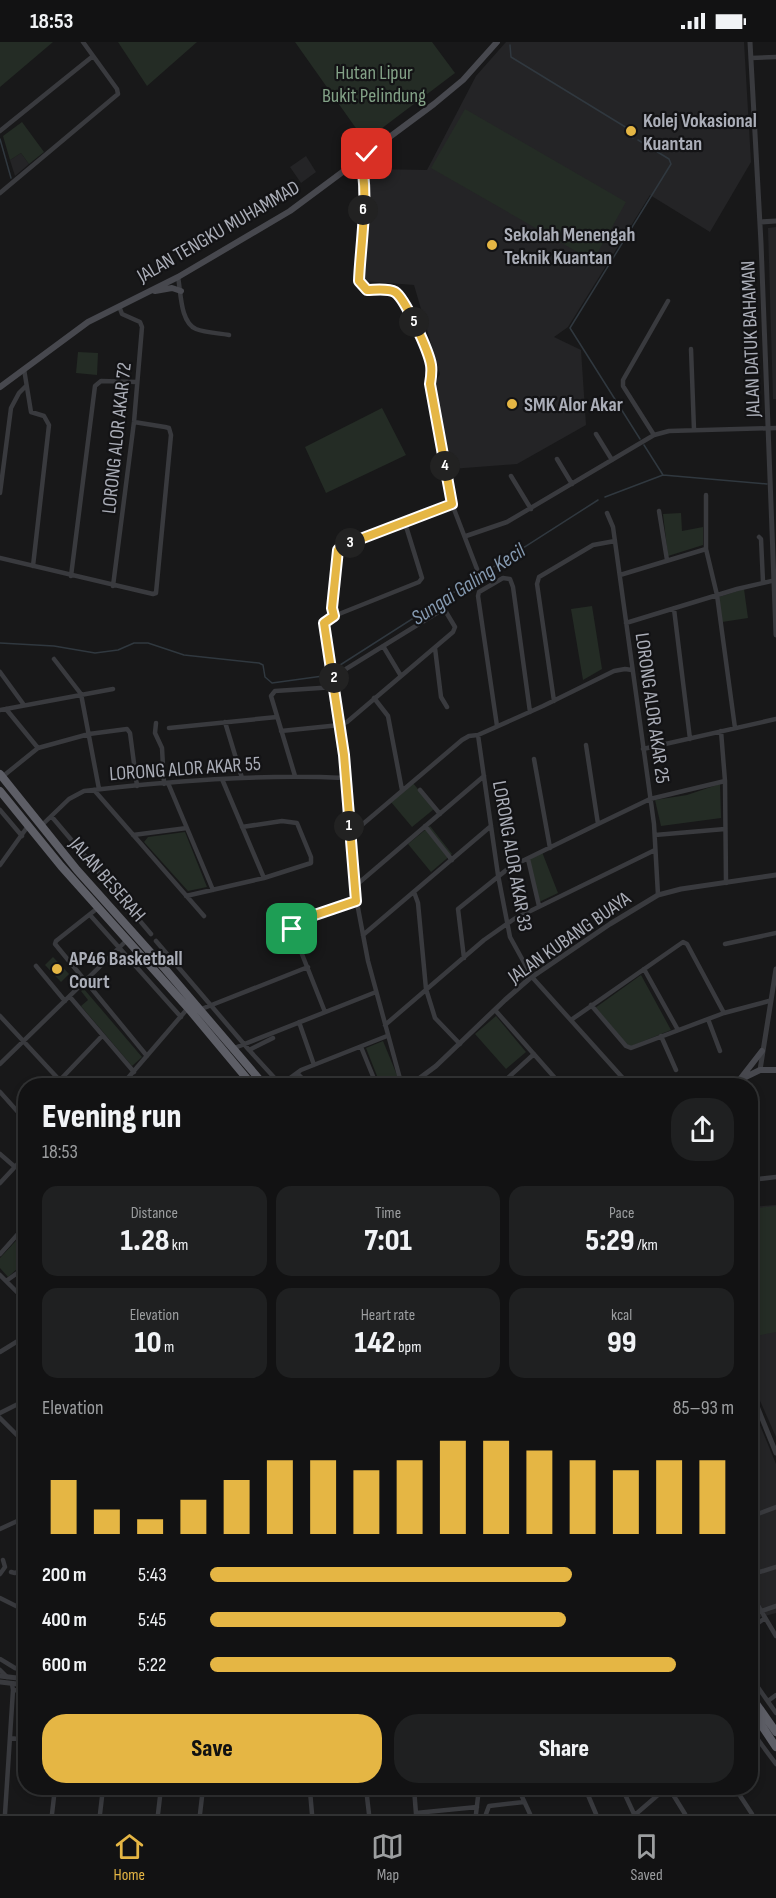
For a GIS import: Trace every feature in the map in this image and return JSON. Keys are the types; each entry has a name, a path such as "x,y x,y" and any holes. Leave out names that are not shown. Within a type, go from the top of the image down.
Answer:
{"highway":[{"name":"JALAN BESERAH","path":"1,776 77,870 258,1078"},
{"name":"JALAN BESERAH","path":"0,791 247,1078"},
{"path":"758,1706 776,1732"},
{"path":"758,1720 776,1747"}],"main road":[{"name":"JALAN TENGKU MUHAMMAD","path":"1,384 76,330 178,277 290,211 463,80 497,42"},
{"path":"147,292 172,288 181,291"},
{"path":"739,1078 762,1051"},
{"path":"745,1078 760,1070 776,1070"}],"street":[{"path":"0,194 118,94 117,88 83,42"},
{"name":"JALAN DATUK BAHAMAN","path":"750,42 760,222 769,475 774,534 776,633"},
{"path":"0,132 93,56"},
{"path":"751,58 776,57"},
{"path":"360,160 364,189 359,281 367,290 388,290 397,293 427,352 431,365 430,384 452,504 477,569"},
{"path":"760,222 776,221"},
{"path":"178,277 184,312 190,324 199,330 230,335"},
{"path":"654,435 623,386 623,381 668,301"},
{"name":"LORONG ALOR AKAR 72","path":"113,586 134,422 141,325 138,321 122,314 119,306"},
{"path":"691,349 694,430"},
{"path":"24,369 31,412 47,417 49,424 33,566"},
{"path":"71,576 95,386 106,380 137,382"},
{"path":"0,493 11,408 19,393 26,386"},
{"path":"0,558 113,586 153,594 157,591 171,435 169,428 134,422"},
{"path":"466,536 507,522 654,435 669,431 776,428"},
{"path":"596,434 612,460"},
{"path":"557,459 572,484"},
{"path":"511,476 531,509"},
{"path":"706,495 706,549 717,595 735,728"},
{"path":"334,616 332,608 339,548 452,504"},
{"path":"659,511 667,560"},
{"name":"LORONG ALOR AKAR 25","path":"607,513 613,527 655,835 658,895"},
{"path":"400,1078 376,992 356,901 340,725 324,623 334,616 419,582 422,578 405,523"},
{"path":"759,537 761,539 763,582"},
{"path":"554,701 537,584 539,577 593,544 615,541"},
{"path":"620,575 706,549"},
{"path":"497,726 478,596 479,592 503,578 510,579 513,587 530,712"},
{"path":"626,623 775,580"},
{"path":"674,609 690,739"},
{"path":"281,731 340,725 347,722 435,648 454,630 453,623 445,610 434,614 333,677"},
{"path":"383,646 401,676"},
{"path":"435,648 441,697 447,707"},
{"path":"54,659 81,694 97,790 204,916"},
{"path":"350,835 462,740 530,712 614,671 632,670"},
{"path":"0,672 24,705"},
{"path":"295,776 271,696 275,691 335,687"},
{"path":"0,710 113,689"},
{"path":"374,699 388,716 402,790"},
{"path":"6,709 38,748"},
{"path":"169,728 277,717"},
{"path":"643,749 776,719"},
{"path":"225,722 242,778"},
{"path":"156,723 155,733 162,748 166,783 213,890"},
{"path":"1,776 38,748 89,734 127,729 130,730 137,786"},
{"path":"721,731 725,781 726,883"},
{"name":"LORONG ALOR AKAR 33","path":"478,735 498,875 513,943 532,977 623,1078"},
{"path":"586,745 598,824"},
{"path":"534,759 549,848"},
{"name":"LORONG ALOR AKAR 55","path":"40,826 69,800 84,791 242,778 295,776 345,778"},
{"path":"354,887 484,776"},
{"path":"222,779 264,878"},
{"path":"464,958 458,909 498,875 650,799 725,781"},
{"path":"420,790 440,814"},
{"path":"0,810 22,836"},
{"path":"52,817 151,934"},
{"path":"186,896 264,878 310,862 311,857 299,825 292,821 242,827"},
{"path":"0,865 28,826"},
{"path":"425,826 452,860"},
{"path":"363,935 491,826"},
{"path":"133,835 187,828"},
{"path":"655,835 725,829"},
{"path":"385,1025 507,924 655,850"},
{"path":"528,859 539,906"},
{"path":"77,870 89,861"},
{"name":"JALAN KUBANG BUAYA","path":"421,1078 532,977 610,924 658,895 776,875"},
{"path":"414,892 418,903 426,989 435,1018 460,1044"},
{"path":"324,1012 292,929 293,924 356,901"},
{"path":"99,907 55,943 147,1056"},
{"path":"90,915 180,1017"},
{"path":"725,944 776,933"},
{"path":"0,1064 127,940"},
{"path":"156,941 274,1078"},
{"path":"571,1020 663,955 686,943 724,1013"},
{"path":"160,963 170,957"},
{"path":"36,966 134,1071"},
{"path":"199,1010 308,967"},
{"path":"644,969 678,1030"},
{"path":"760,1070 769,1000 776,969"},
{"path":"232,1049 376,992"},
{"path":"591,1005 628,1048 724,1013 769,1000"},
{"path":"128,1078 188,1008"},
{"path":"495,1010 555,1078"},
{"path":"0,1016 58,1078"},
{"path":"708,1019 720,1051"},
{"path":"299,1022 314,1065"},
{"path":"62,1078 102,1036"},
{"path":"290,1078 314,1065 387,1036"},
{"path":"662,1036 676,1070"},
{"path":"249,1050 273,1038"},
{"path":"361,1047 374,1078"},
{"path":"508,1078 534,1054"},
{"path":"297,1073 302,1078"},
{"path":"0,1092 18,1112"},
{"path":"0,1154 15,1167"},
{"path":"0,1183 18,1164"},
{"path":"758,1179 776,1177"},
{"path":"0,1254 18,1234"},
{"path":"6,1281 18,1273"},
{"path":"0,1275 18,1293"},
{"path":"1,1349 18,1341"},
{"path":"0,1413 18,1404"},
{"path":"758,1409 776,1453"},
{"path":"0,1418 18,1436"},
{"path":"758,1514 776,1507"},
{"path":"0,1529 18,1521"},
{"path":"0,1574 5,1567 3,1560"},
{"path":"758,1573 776,1567"},
{"path":"12,1572 18,1572"},
{"path":"0,1598 18,1607"},
{"path":"758,1606 776,1636"},
{"path":"758,1612 776,1606"},
{"path":"758,1623 765,1618"},
{"path":"0,1659 18,1669"},
{"path":"0,1670 13,1687 5,1814"},
{"path":"0,1676 18,1678"},
{"path":"0,1682 18,1689"},
{"path":"13,1687 18,1686"},
{"path":"758,1687 776,1713"},
{"path":"768,1701 776,1695"},
{"path":"10,1738 18,1739"},
{"path":"758,1740 776,1765"},
{"path":"0,1776 7,1776"},
{"path":"52,1814 54,1795"},
{"path":"100,1814 102,1795"},
{"path":"158,1814 160,1795"},
{"path":"200,1814 202,1795"},
{"path":"310,1795 312,1814"},
{"path":"367,1795 369,1814"},
{"path":"415,1795 416,1814 477,1807"},
{"path":"476,1814 478,1795"},
{"path":"521,1795 530,1814"},
{"path":"588,1795 596,1814"},
{"path":"626,1795 635,1814 658,1795"},
{"path":"672,1795 686,1814"},
{"path":"740,1795 752,1814"},
{"path":"486,1814 487,1807 492,1805 524,1802"}],"shaded area":[{"path":"506,42 744,42 751,162 710,232 650,195 568,327 554,337 581,350 586,425 517,464 451,469 435,383 440,374 414,285 363,281 370,169 427,170 476,76"},
{"path":"21,153 29,164 15,176 10,160"},
{"path":"306,156 316,172 301,183 290,167"},
{"path":"776,227 776,399 773,399 768,228"},
{"path":"776,1205 776,1437 758,1396 758,1206"},
{"path":"758,1420 776,1464 776,1613 758,1618"}],"green space":[{"path":"0,42 53,42 0,87"},
{"path":"118,42 197,42 147,86"},
{"name":"Hutan Lipur Bukit Pelindung","path":"295,42 432,42 455,73 365,141"},
{"path":"465,109 626,202 593,261 431,168"},
{"path":"22,122 44,152 29,164 21,153 10,160 3,136"},
{"path":"78,352 98,353 97,375 76,373"},
{"path":"382,408 406,455 326,493 305,447"},
{"path":"681,513 682,531 703,527 703,545 668,556 663,514"},
{"path":"744,589 748,618 722,622 719,597"},
{"path":"592,606 602,669 583,680 571,609"},
{"path":"413,783 434,809 412,827 391,802"},
{"path":"720,784 721,818 661,826 655,800 687,795"},
{"path":"430,826 452,854 431,872 408,844"},
{"path":"185,832 207,887 188,891 144,842 148,837"},
{"path":"542,852 558,893 537,903 528,859"},
{"name":"AP46 Basketball Court","path":"53,957 69,974 61,982 45,965"},
{"path":"641,975 671,1030 629,1047 595,1008"},
{"path":"84,989 142,1057 132,1066 81,1006 88,1000 81,991"},
{"path":"496,1016 526,1052 506,1069 475,1034"},
{"path":"383,1041 398,1078 378,1078 366,1048"},
{"path":"776,1206 776,1332 758,1336 758,1208"},
{"path":"18,1239 18,1268 8,1277 0,1268 0,1258"}],"waterway":[{"path":"510,45 511,57 627,128"},
{"path":"630,132 633,138"},
{"path":"0,139 11,178"},
{"path":"638,140 669,159 671,164 570,328 640,439"},
{"path":"644,445 663,475"},
{"name":"Sungai Galing Kecil","path":"605,497 663,475 767,484"},
{"name":"Sungai Galing Kecil","path":"337,667 598,500"},
{"name":"Sungai Galing Kecil","path":"0,643 54,646 95,653 118,650 134,643 148,643 184,655 259,663 263,665 265,677 272,683 323,676 330,672"}],"place":[{"name":"Kolej Vokasional Kuantan","path":"631,131"},
{"name":"Sekolah Menengah Teknik Kuantan","path":"492,245"},
{"name":"SMK Alor Akar","path":"512,404"},
{"name":"AP46 Basketball Court","path":"57,969"}],"route":[{"path":"292,929 293,924 300,920 356,901 344,755 324,623 334,616 332,608 338,550 342,546 452,504 430,384 431,365 427,352 397,293 388,290 367,290 359,281 364,189 360,160 367,154"}]}
